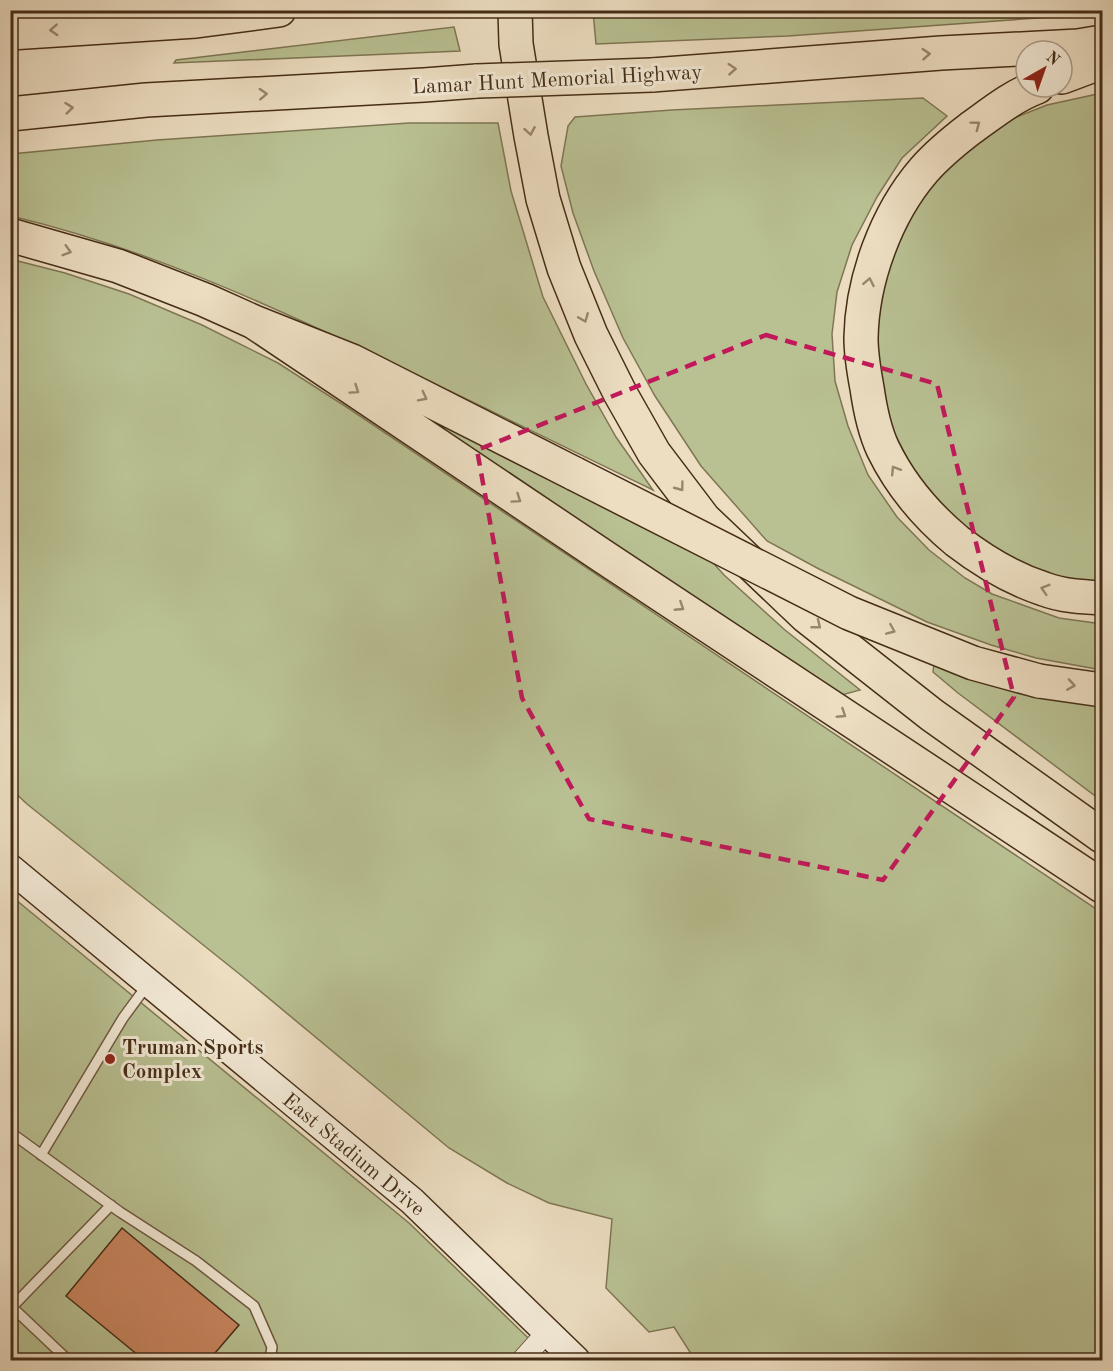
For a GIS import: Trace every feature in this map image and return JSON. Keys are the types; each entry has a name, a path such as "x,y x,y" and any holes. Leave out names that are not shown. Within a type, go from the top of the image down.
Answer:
{"highway":[{"path":"10,33 196,21 279,10"},
{"path":"515,10 516,44 531,136 543,199 564,268 591,335 654,453 704,519 806,616 932,715 1102,836"},
{"name":"Lamar Hunt Memorial Highway","path":"10,114 146,100 477,81 652,75 941,53 1078,46 1102,42"},
{"path":"1074,72 1102,62"},
{"path":"1014,98 940,153 923,171 908,192 880,245 872,267 864,304 861,338 872,416 883,448 895,472 920,504 971,552 1005,573 1045,590 1081,597 1102,598"},
{"path":"10,235 118,266 352,361 849,613 910,639 973,663 1039,681 1102,690"},
{"path":"254,322 1102,886"}],"main road":[{"name":"East Stadium Drive","path":"10,868 412,1201 576,1360"}],"street":[{"path":"522,1360 547,1332"}],"lane":[{"path":"41,1155 123,1018 148,982"},
{"path":"10,1132 111,1205 196,1261 254,1306 272,1347 270,1360"},
{"path":"68,1360 12,1307 111,1205"}],"highlighted area":[{"path":"766,335 937,384 1014,697 883,880 589,819 522,698 477,450"}],"green space":[{"path":"1102,10 1052,17 788,36 596,44 593,11"},
{"path":"454,27 460,51 174,63 176,60"},
{"path":"1102,93 1102,586 1086,586 1012,561 951,517 915,473 892,429 874,353 885,266 925,190 954,158 1014,118 1047,105"},
{"path":"923,98 947,116 902,158 877,197 852,245 837,292 832,334 835,381 848,426 868,475 897,517 929,550 965,578 992,594 1059,618 1102,624 1102,670 1036,658 927,622 767,541 701,466 655,396 623,338 594,271 573,213 561,166 568,126 575,117"},
{"path":"409,123 498,123 511,191 543,297 586,384 616,437 653,490 341,339 203,278 108,244 11,216 11,154 157,140"},
{"path":"10,259 65,273 129,294 202,325 278,363 1102,913 1102,1360 695,1360 674,1327 649,1332 606,1288 612,1219 549,1203 507,1183 449,1148 242,976 11,789"},
{"path":"383,392 697,545 724,575 785,630 860,690 838,696"},
{"path":"934,664 1102,704 1102,801 958,693 933,672"},
{"name":"Truman Sports Complex","path":"10,895 409,1223 551,1360 11,1360"}],"building":[{"path":"122,1228 239,1325 209,1360 144,1360 66,1296"}],"place":[{"name":"Truman Sports Complex","path":"110,1059"}]}
